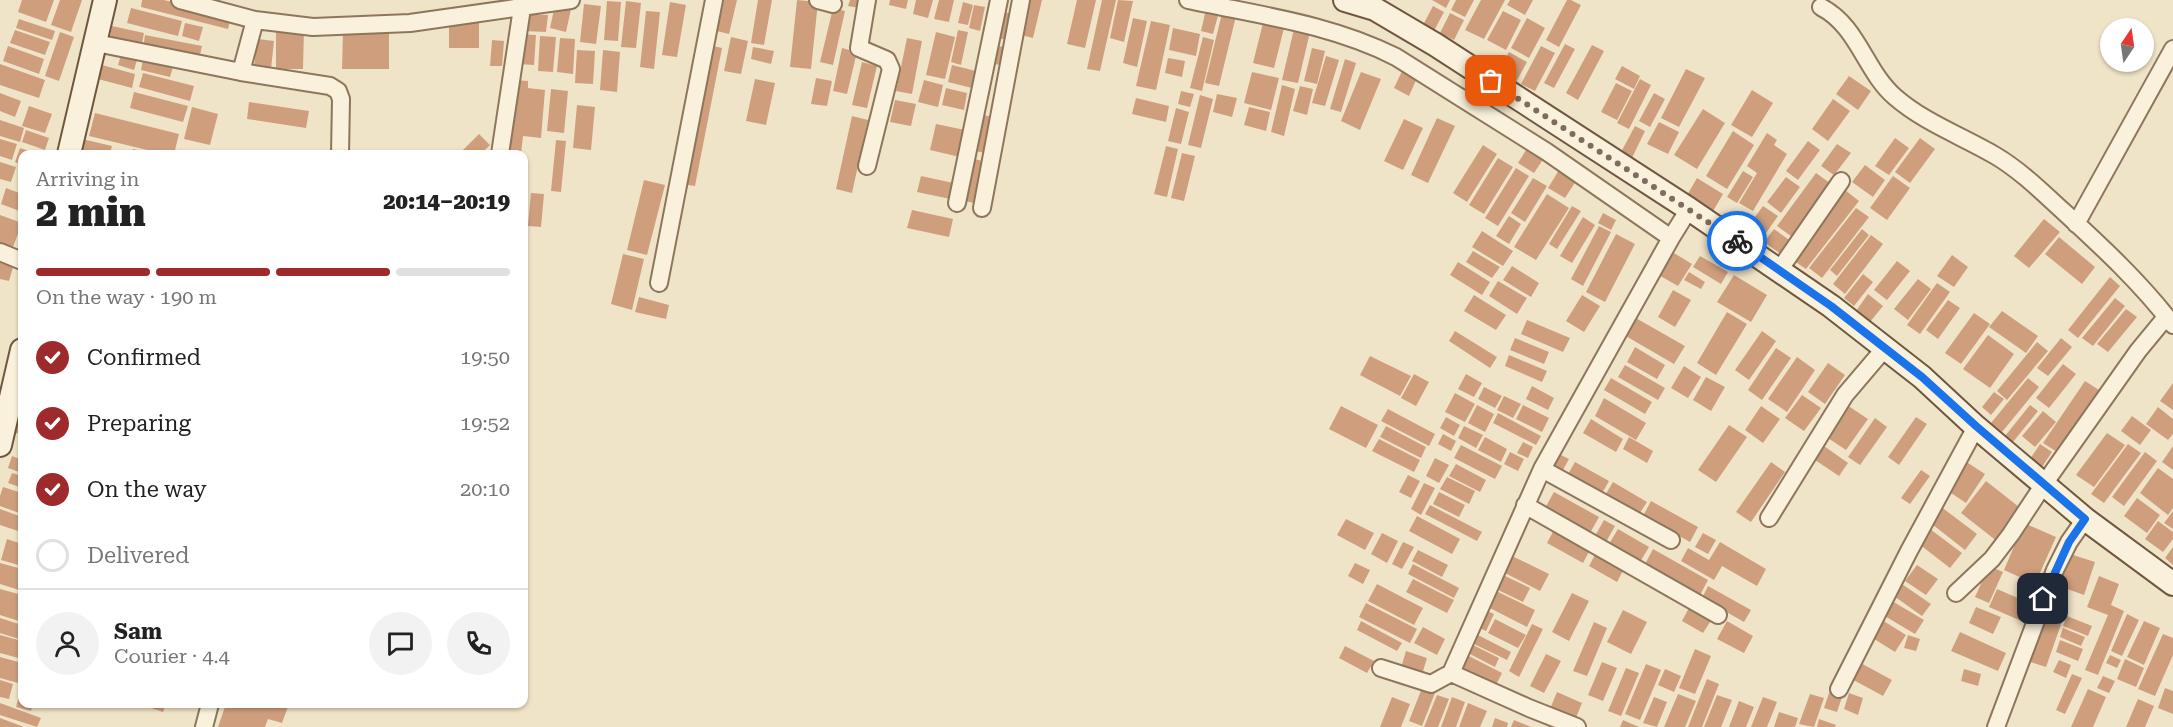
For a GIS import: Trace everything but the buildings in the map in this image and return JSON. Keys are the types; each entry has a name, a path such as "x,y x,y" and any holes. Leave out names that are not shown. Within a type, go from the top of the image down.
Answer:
{"main road":[{"path":"70,150 105,0"},
{"path":"1346,0 1375,9 1436,45 1687,212 1780,269 1882,351 1922,377 1974,430 2082,523 2173,584"},
{"path":"0,445 3,419 18,387"}],"street":[{"path":"180,0 255,20 313,27 410,23 571,0"},
{"path":"660,284 714,0"},
{"path":"867,0 859,48 887,60 891,69 867,166"},
{"path":"957,203 999,0"},
{"path":"982,208 1021,0"},
{"path":"1188,0 1312,26 1373,45 1396,57 1547,152 1673,235"},
{"path":"1821,7 1840,19 1847,27 1868,63 1891,94 1926,120 1997,157 2022,174 2128,272 2170,321 2138,351 1992,559 1956,593"},
{"path":"501,150 522,8"},
{"path":"241,72 255,20"},
{"path":"96,43 241,72 330,86 338,91 341,99 340,150"},
{"path":"2076,224 2173,49"},
{"path":"1780,269 1841,181"},
{"path":"1381,668 1431,684 1451,673 1542,469 1687,212"},
{"path":"0,252 18,259"},
{"path":"1768,519 1845,395 1882,351"},
{"path":"1839,689 1974,430"},
{"path":"1542,469 1671,540"},
{"path":"1525,505 1718,615"},
{"path":"1996,727 2044,596 2069,542 2082,523"},
{"path":"1451,673 1577,727"},
{"path":"204,727 209,708"}],"way so far":[{"path":"1491,81 1737,241"}],"route":[{"path":"1737,241 1831,306 1922,377 2085,519 2069,542 2043,599"}]}
